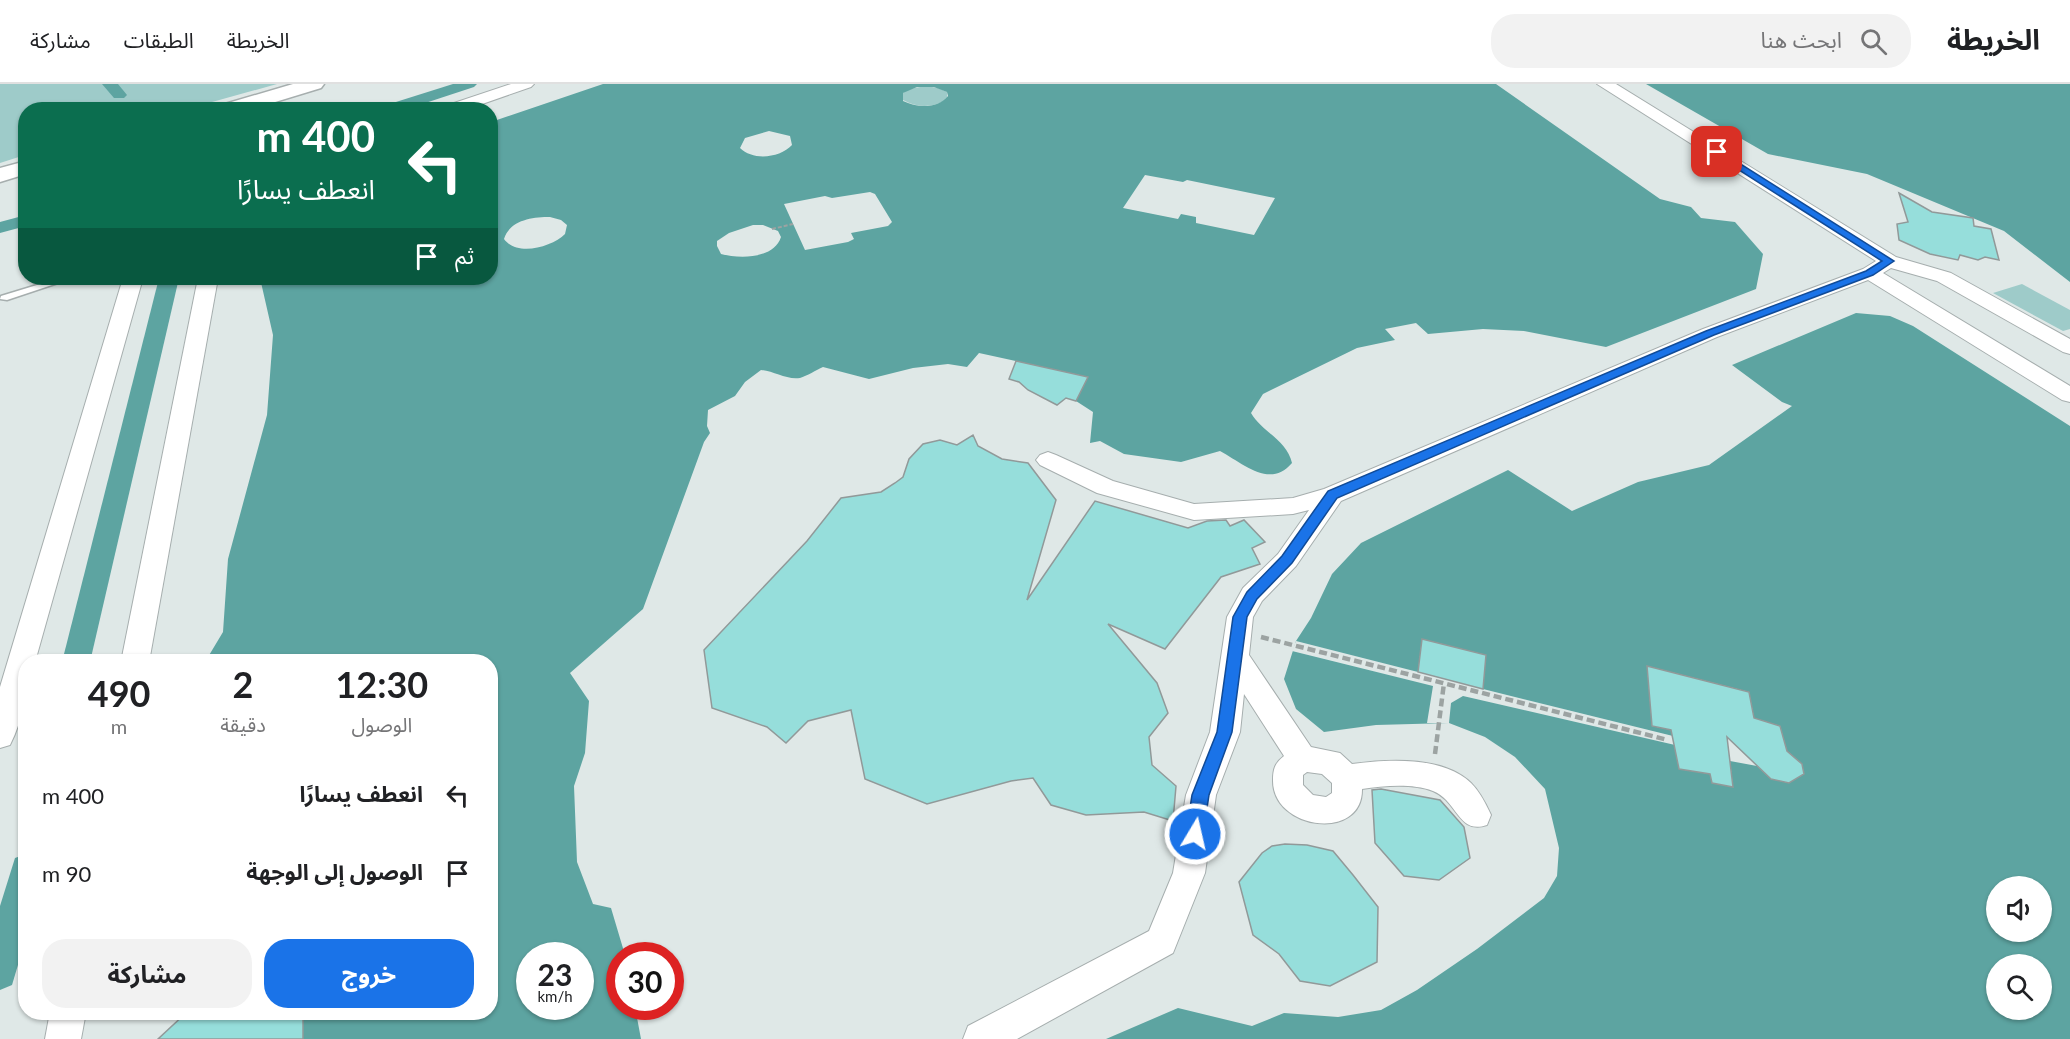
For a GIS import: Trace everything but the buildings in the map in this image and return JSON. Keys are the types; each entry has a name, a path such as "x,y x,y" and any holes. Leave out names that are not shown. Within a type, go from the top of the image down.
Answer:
{"street":[{"path":"252,102 314,84"},
{"path":"472,102 526,84"},
{"path":"1605,84 1656,114 2070,395"},
{"path":"0,175 18,169"},
{"path":"1048,459 1105,487 1194,512 1293,506 1332,495 1710,333 1879,267 1944,277 2070,348"},
{"path":"24,654 131,285"},
{"path":"137,654 207,285"},
{"path":"981,1039 1161,942 1189,873 1200,795 1225,732 1240,617 1252,596 1287,560 1332,495"},
{"path":"1235,643 1302,759"},
{"path":"0,736 18,674"},
{"path":"1302,759 1329,762 1347,778 1347,799 1330,811 1305,807 1288,790 1288,770 1302,759"},
{"path":"1347,778 1370,775 1432,778 1458,789 1476,814"},
{"path":"63,1039 67,1020"}],"lane":[{"path":"4,298 46,285"}],"path":[{"path":"772,229 793,224"},
{"path":"1235,643 1444,683 1668,740"},
{"path":"1432,778 1444,683"}],"shaded area":[{"path":"0,84 277,84 212,102 18,102 18,157 0,163"},
{"path":"603,84 1496,84 1660,199 1691,207 1701,218 1735,222 1763,254 1756,289 1606,347 1524,331 1483,329 1428,334 1416,323 1385,329 1395,340 1357,348 1263,394 1251,413 1261,426 1285,448 1292,463 1275,474 1257,472 1220,451 1181,462 1124,454 1100,441 1090,443 1093,412 1076,401 1088,377 979,353 967,367 948,364 913,368 869,379 823,367 800,378 785,377 761,370 745,382 735,396 708,410 707,426 710,433 704,442 643,609 570,673 589,701 585,753 574,786 577,862 593,904 611,908 621,942 606,942 606,1020 637,1020 641,1039 303,1039 303,1020 498,1020 498,654 210,654 223,632 228,559 267,415 273,335 262,285 498,285 498,120","holes":["917,87 934,87 947,92 948,96 939,103 927,106 903,101 903,93","769,131 790,136 792,145 781,153 766,156 752,155 740,148 745,138","1145,175 1183,182 1187,180 1275,198 1254,235 1196,223 1196,217 1181,214 1178,219 1123,208","870,192 875,194 892,222 888,226 851,233 854,239 848,242 805,250 784,204 825,196 832,198","550,217 561,220 567,225 565,234 552,243 526,249 517,248 504,239 511,228 522,221","753,225 763,225 778,231 781,237 771,250 746,257 721,254 717,241 729,233"]},
{"path":"1646,84 2070,84 2070,282 2004,231 1867,174 1768,154"},
{"path":"926,86 947,92 947,99 925,106 903,100 903,93 909,89"},
{"path":"2022,284 2070,310 2070,329 2063,331 1993,293"},
{"path":"1856,313 1890,316 1913,326 2070,426 2070,1039 1106,1039 1178,1008 1252,1026 1284,1013 1338,1017 1381,1010 1417,990 1477,949 1544,898 1557,876 1559,848 1545,789 1515,757 1485,737 1449,723 1376,725 1324,732 1296,709 1284,679 1296,641 1311,618 1332,574 1361,543 1508,470 1572,511 1638,482 1709,465 1792,406 1782,402 1732,365"}],"pier":[{"path":"1422,639 1483,689 1673,736 1672,730 1652,726 1647,666 1749,692 1754,718 1780,726 1787,751 1802,764 1804,774 1789,783 1771,779 1757,766 1730,761 1733,787 1712,783 1710,774 1679,769 1675,745 1463,696 1451,703 1449,723 1427,723 1433,686 1292,651 1296,641 1418,672"}],"waterway":[{"path":"110,84 119,95"},
{"path":"412,102 469,84"},
{"path":"0,228 18,222"},
{"path":"78,654 167,285"},
{"path":"0,973 18,900"}],"route":[{"path":"1195,834 1200,795 1225,732 1240,617 1252,596 1287,560 1332,495 1710,333 1870,273 1889,261 1717,152"}]}
